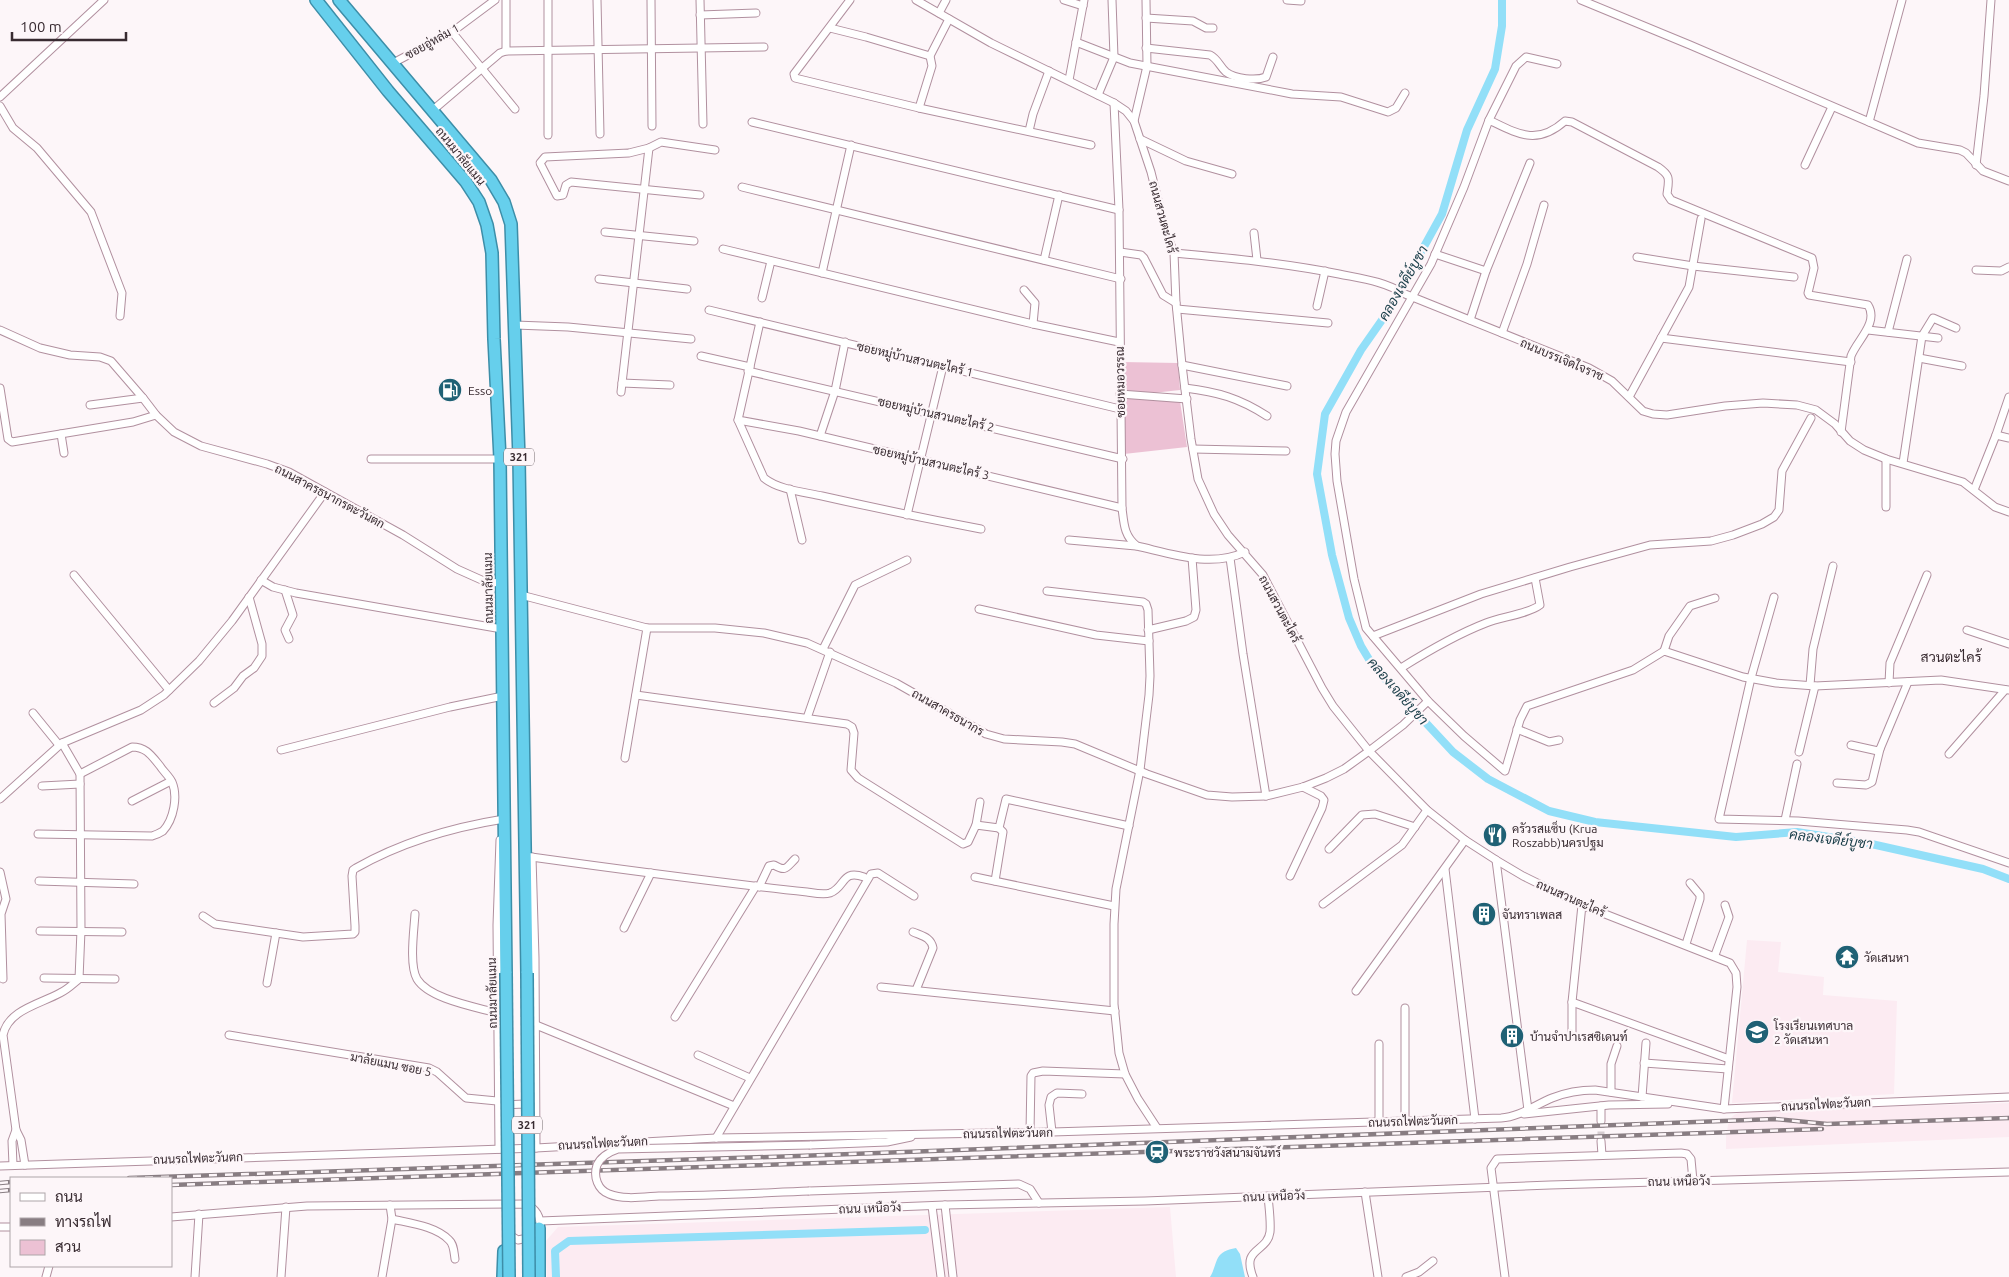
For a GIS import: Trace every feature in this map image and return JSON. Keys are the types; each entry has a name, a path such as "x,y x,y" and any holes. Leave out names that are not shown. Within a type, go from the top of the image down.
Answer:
{"highway":[{"name":"ถนนมาลัยแมน","path":"316,0 388,91 466,182 479,202 487,225 492,254 500,459 509,1277"},
{"name":"ถนนมาลัยแมน","path":"339,0 491,180 504,202 511,224 528,856 529,1277"},
{"path":"503,1277 504,1204"},
{"path":"539,1277 540,1224"}],"street":[{"path":"0,97 104,0"},
{"name":"ซอยอู่หล่ม 1","path":"393,63 452,32 496,0"},
{"path":"506,0 506,51"},
{"path":"548,0 548,135"},
{"path":"597,0 600,134"},
{"path":"651,0 652,126"},
{"path":"700,0 703,124"},
{"path":"850,0 794,74 796,78 919,108 1091,145"},
{"name":"ถนนสวนตะไคร้","path":"916,0 991,43 1114,103 1126,111 1134,121 1151,172 1166,232 1174,253 1176,306 1192,448 1198,479 1206,500 1228,535 1264,575 1329,700 1369,750 1427,810 1465,840 1522,876 1582,905 1730,962 1736,973 1737,988 1724,1109"},
{"path":"939,13 946,0"},
{"path":"1064,0 1083,3 1069,80"},
{"path":"1098,95 1114,57 1112,0"},
{"path":"1134,121 1147,66 1146,0"},
{"path":"1287,0 1301,2"},
{"path":"1582,0 1918,143 1960,150 1966,153 1983,171 2009,181"},
{"path":"1869,122 1902,0"},
{"path":"1976,164 1984,96 1991,0"},
{"path":"700,15 756,13"},
{"path":"1146,18 1193,21 1206,28 1213,28"},
{"path":"919,108 932,66 930,56 949,19"},
{"path":"830,28 930,56"},
{"path":"452,32 515,108"},
{"path":"1076,42 1130,63 1240,80 1292,94 1341,97 1388,112 1396,108 1404,93"},
{"path":"433,110 500,53 506,51 764,47"},
{"path":"1146,48 1210,55 1215,58 1226,72 1240,80 1266,77 1273,57"},
{"path":"1557,64 1526,56 1516,66 1489,120 1464,187 1435,254 1414,296 1346,412 1336,441 1334,454 1337,481 1362,616 1366,628 1401,668 1426,703 1505,771 1517,729 1525,710 1530,705 1633,670 1664,651 1669,636 1690,606 1716,598"},
{"path":"1029,131 1049,70"},
{"name":"ซอยหมอวรรณ","path":"1114,103 1120,210 1122,508 1126,535 1137,546"},
{"path":"0,106 13,128 37,148 91,212 122,293 120,316"},
{"path":"1805,165 1832,106"},
{"path":"1489,120 1520,135 1527,136 1548,133 1565,121 1570,120 1658,166 1668,177 1666,194 1671,200 1812,258 1814,268 1808,294 1868,305 1870,310 1868,330 1854,347 1841,432"},
{"path":"752,122 1120,210"},
{"path":"1140,140 1186,161 1232,174"},
{"path":"700,195 571,182 566,185 563,195 557,196 540,163 545,157 629,153 649,148 661,142 715,150"},
{"path":"822,273 850,145"},
{"path":"621,392 649,148"},
{"path":"1470,320 1486,271 1530,162"},
{"path":"742,186 1121,279"},
{"path":"1044,260 1059,195"},
{"path":"1502,333 1527,264 1544,205"},
{"path":"1628,397 1689,287 1701,219"},
{"path":"605,232 694,241"},
{"path":"1254,233 1257,260"},
{"path":"723,249 1033,324 1120,342"},
{"path":"1120,252 1141,255 1163,295 1176,306 1328,324"},
{"name":"ถนนบรรเจิดใจราช","path":"1174,253 1257,260 1388,284 1405,294 1414,296 1589,368 1612,381 1643,411 1660,414 1754,404 1796,406 1816,410 1835,424 1850,441 1864,450 1886,459 1963,482 1995,507 2009,512"},
{"path":"1435,254 1486,271"},
{"path":"1637,257 1693,266 1794,277"},
{"path":"1888,332 1907,259"},
{"path":"762,298 770,261"},
{"path":"1976,270 2002,271 2009,267"},
{"path":"1317,306 1325,271"},
{"path":"599,279 687,289"},
{"path":"1024,290 1035,302 1033,324"},
{"name":"ซอยหมู่บ้านสวนตะไคร้ 1","path":"709,310 1120,409"},
{"path":"1903,463 1922,336 1934,318 1956,328"},
{"path":"760,322 738,420 764,478 768,482 907,516 981,529"},
{"path":"515,325 568,327 691,339"},
{"name":"ถนนสาครธนากรตะวันตก","path":"0,330 40,348 70,355 100,357 111,361 156,415 174,432 201,446 276,466 403,535 457,569 486,582 502,583"},
{"path":"1868,330 1938,338"},
{"path":"1661,338 1851,362"},
{"path":"820,436 835,391 845,342"},
{"name":"ซอยหมู่บ้านสวนตะไคร้ 2","path":"701,356 835,391 1123,459"},
{"path":"1919,358 1962,366"},
{"path":"1182,365 1287,386"},
{"path":"907,516 943,366"},
{"path":"622,384 670,385"},
{"path":"0,388 8,439 10,441 133,422 156,415"},
{"path":"1185,388 1224,394 1251,406 1266,416"},
{"path":"1120,394 1187,399"},
{"path":"1974,490 2009,397"},
{"path":"90,406 143,398"},
{"path":"1373,636 1481,594 1535,578 1650,545 1711,541 1762,524 1774,517 1779,510 1782,471 1811,418"},
{"name":"ซอยหมู่บ้านสวนตะไคร้ 3","path":"738,420 921,459 1122,508"},
{"path":"61,434 64,453"},
{"path":"1996,435 2009,438"},
{"path":"1192,448 1286,451"},
{"path":"372,459 500,459"},
{"path":"1886,459 1886,507"},
{"path":"790,488 802,540"},
{"path":"1,797 61,744 75,736 141,710 170,690 199,662 249,597 324,492"},
{"path":"1069,540 1137,546 1192,558 1230,558 1245,552"},
{"path":"1148,630 1186,621 1194,617 1196,610 1192,558"},
{"path":"1230,558 1243,654 1257,730 1266,796"},
{"path":"807,718 826,650 855,585 907,560"},
{"path":"1799,752 1812,686 1813,649 1833,566"},
{"path":"74,575 170,690"},
{"path":"1889,683 1890,663 1927,576"},
{"path":"1401,668 1458,634 1489,622 1534,610 1540,605 1535,578"},
{"path":"261,580 273,587 285,590 502,629"},
{"path":"285,590 293,615 285,630 289,639"},
{"path":"1046,591 1143,602 1148,610 1149,695 1140,770 1114,906 1115,1011 1120,1053 1125,1074 1138,1100 1157,1128"},
{"name":"ถนนสาครธนากร","path":"521,595 647,628 715,628 791,638 826,650 896,683 986,734 1004,739 1075,744 1186,790 1207,795 1232,797 1266,796 1303,787 1344,769 1403,725 1426,703"},
{"path":"214,704 254,668 262,656 262,644 249,597"},
{"path":"1774,597 1751,678 1719,819 1786,820 1919,832 2009,864"},
{"path":"979,609 1096,635 1149,641"},
{"path":"625,758 647,628"},
{"path":"1967,630 2009,644"},
{"path":"1664,651 1751,678 1776,683 1812,686 1940,680 2007,690"},
{"path":"1837,783 1866,785 1872,782 1880,749 1908,682"},
{"path":"1949,754 2007,690"},
{"path":"636,695 807,718 852,727 854,732 851,770 858,778 963,844 968,842 976,825 980,802"},
{"path":"282,750 450,707 503,696"},
{"path":"33,713 61,744 80,774 81,930 79,979"},
{"path":"1517,729 1549,742 1559,740"},
{"path":"1851,745 1880,749"},
{"path":"38,834 152,836 162,832 175,805 175,793 171,781 149,752 141,747 132,747 80,774"},
{"path":"1786,820 1797,764"},
{"path":"132,802 171,781"},
{"path":"42,786 80,784"},
{"path":"1290,876 1324,800 1321,796 1303,787"},
{"path":"999,828 1004,802 1008,798 1129,826"},
{"path":"1323,904 1402,845 1427,810"},
{"path":"1329,849 1362,815 1375,814 1416,827"},
{"path":"203,916 215,924 309,937 353,934 355,932 353,870 412,843 460,828 504,822 500,836 498,867 497,1013 499,1149"},
{"path":"976,825 999,828 1003,832 995,881"},
{"path":"1356,991 1465,840"},
{"path":"536,1148 536,1026 528,856 757,887 825,894 837,889 852,874 864,877"},
{"path":"675,1017 769,866 774,865 784,869 795,859"},
{"path":"1496,860 1528,1110"},
{"path":"1445,869 1475,1119"},
{"path":"0,872 6,899 1,914 3,979"},
{"path":"624,928 651,873"},
{"path":"716,1138 871,874 878,873 914,896"},
{"path":"975,877 1114,906"},
{"path":"39,881 134,884"},
{"path":"1686,944 1700,899 1700,895 1690,883"},
{"path":"1572,1035 1572,1002 1582,905"},
{"path":"1715,955 1729,917 1725,905"},
{"path":"415,914 413,949 417,978 425,987 437,994 497,1013"},
{"path":"40,931 122,932"},
{"path":"913,932 927,938 932,943 933,948 916,990"},
{"path":"268,983 276,933"},
{"path":"44,978 115,979"},
{"path":"25,1165 21,1140 16,1130 3,1035 5,1026 9,1019 62,992 79,979"},
{"path":"881,987 1115,1011"},
{"path":"1572,1002 1729,1059"},
{"path":"1404,1008 1405,1121"},
{"path":"536,1026 734,1106"},
{"name":"มาลัยแมน ซอย 5","path":"229,1035 429,1068 466,1098 498,1105 524,1104 536,1111"},
{"path":"1379,1044 1379,1122"},
{"path":"1642,1097 1646,1044"},
{"path":"1611,1092 1611,1064 1617,1046"},
{"path":"698,1055 750,1078"},
{"path":"1644,1063 1728,1069"},
{"path":"1030,1132 1031,1076 1033,1073 1125,1074"},
{"name":"ถนนรถไฟตะวันตก","path":"0,1166 536,1148 716,1138 1052,1132 1512,1118 1551,1099 1578,1090 1611,1092 1724,1109 2009,1096"},
{"path":"1052,1132 1049,1105 1051,1097 1057,1093 1082,1094"},
{"path":"1518,1114 1601,1106 1684,1103"},
{"path":"1601,1106 1601,1121"},
{"path":"13,1165 12,1141 16,1130"},
{"path":"916,1135 903,1140 887,1142 618,1149 602,1158 596,1169 596,1177 603,1191 619,1196 672,1196 1019,1184 1030,1189 1039,1203"},
{"path":"1601,1141 1602,1155"},
{"path":"1504,1277 1492,1187 1491,1168 1497,1159 1687,1154 1691,1159 1693,1181"},
{"name":"ถนน เหนือวัง","path":"540,1224 945,1205 2009,1172"},
{"path":"1365,1192 1378,1277"},
{"path":"1253,1277 1250,1262 1253,1252 1266,1242 1270,1233 1268,1196"},
{"path":"172,1217 286,1207 522,1204 534,1209 540,1224 533,1236 524,1240 514,1239 504,1230"},
{"path":"382,1277 392,1219 390,1205"},
{"path":"945,1205 953,1277"},
{"path":"932,1206 942,1277"},
{"path":"281,1277 286,1207"},
{"path":"195,1277 199,1214"},
{"path":"392,1219 420,1226 444,1236 452,1244 456,1259"},
{"path":"1406,1277 1419,1272 1433,1261"}],"shaded area":[{"path":"1747,940 1781,942 1778,972 1824,977 1823,995 1897,1001 1894,1094 1732,1103"},
{"path":"2009,1103 2009,1137 1726,1149 1729,1120 1741,1111"},
{"path":"1170,1207 1176,1277 547,1277 545,1242 558,1227"}],"green space":[{"path":"1122,362 1178,363 1180,390 1126,396 1180,401 1187,447 1124,454"}],"water":[{"path":"1236,1248 1240,1254 1245,1277 1210,1277 1220,1255"}],"waterway":[{"name":"คลองเจดีย์บูชา","path":"1502,0 1502,26 1495,69 1467,130 1442,214 1389,310 1361,350 1325,414 1317,474 1332,555 1349,618 1361,646 1373,666 1453,752 1488,779 1549,811 1595,822 1736,837 1797,832 1867,843 1983,869 2009,879"},
{"path":"556,1277 555,1251 569,1241 925,1230"}],"tunnel":[{"path":"1601,1121 1601,1141"}],"railway":[{"path":"159,1177 798,1156 1775,1119 1827,1124 2009,1118"},
{"path":"172,1185 1822,1129"},
{"path":"0,1183 10,1182"},
{"path":"0,1191 10,1190"}],"place":[{"name":"Esso","path":"450,390"},
{"name":"ครัวรสแซ็บ (Krua Roszabb)นครปฐม","path":"1495,835"},
{"name":"จันทราเพลส","path":"1484,914"},
{"name":"วัดเสนหา","path":"1847,957"},
{"name":"โรงเรียนเทศบาล 2 วัดเสนหา","path":"1757,1032"},
{"name":"บ้านจำปาเรสซิเดนท์","path":"1512,1036"},
{"name":"พระราชวังสนามจันทร์","path":"1157,1152"}],"district":[{"name":"สวนตะไคร้","path":"1951,657"}]}
